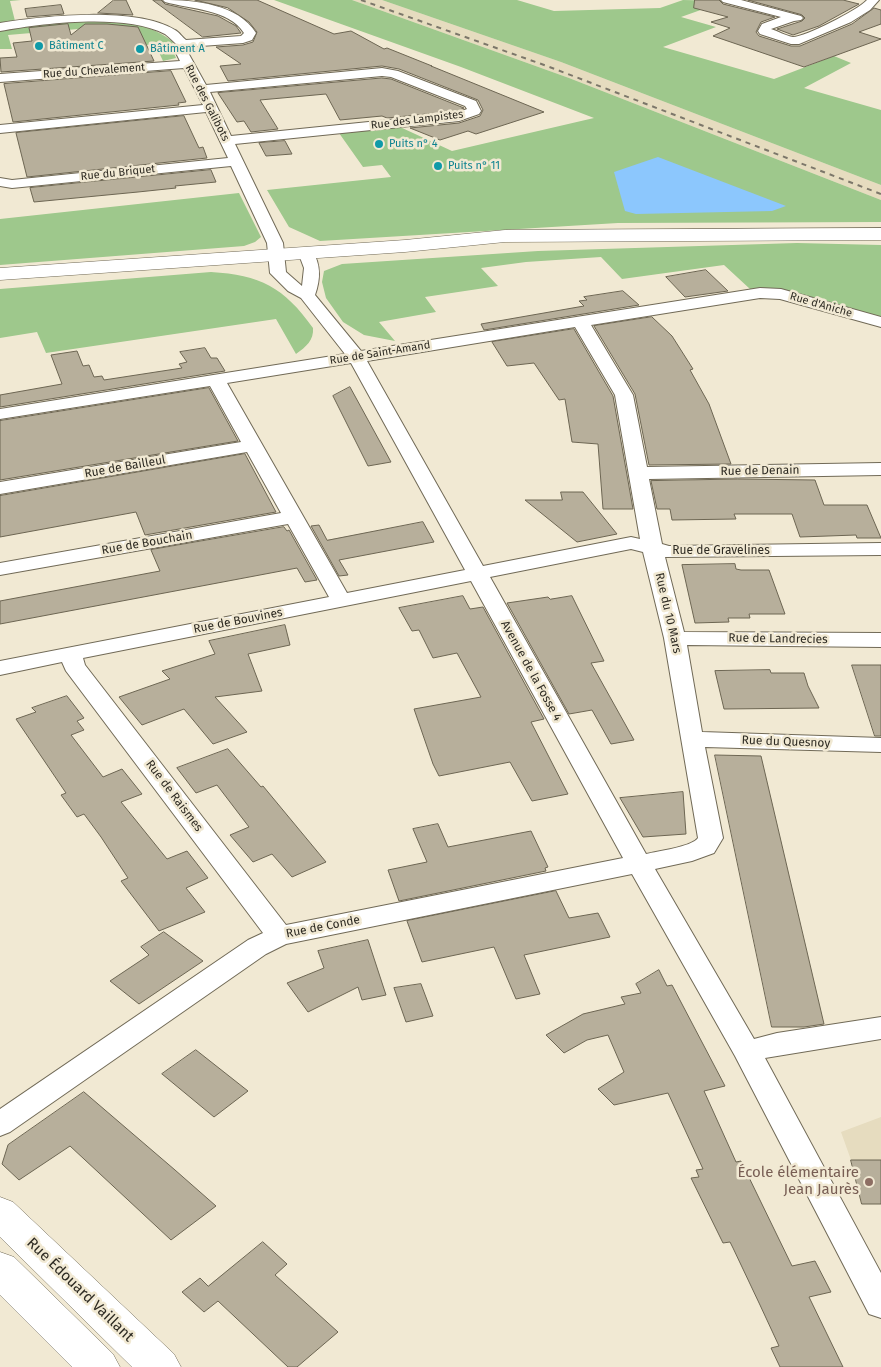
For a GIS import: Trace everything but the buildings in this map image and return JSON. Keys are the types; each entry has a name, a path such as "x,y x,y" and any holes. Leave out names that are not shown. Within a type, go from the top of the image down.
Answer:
{"main road":[{"path":"0,283 308,255 512,246 558,237 881,234"},
{"path":"0,274 275,258"},
{"name":"Rue Édouard Vaillant","path":"0,1213 160,1367"},
{"path":"0,1269 99,1367"}],"street":[{"path":"0,27 38,20 80,18 125,20 149,25 174,36 183,44 243,39 248,37 250,33 246,25 232,17 194,4 169,0"},
{"path":"793,17 763,29 764,31 795,41 832,27 860,13 873,0"},
{"path":"731,1 832,27"},
{"path":"80,18 87,6"},
{"name":"Rue des Galibots","path":"183,44 180,49 202,89 275,243 275,258"},
{"name":"Rue du Chevalement","path":"0,78 187,64"},
{"name":"Rue des Lampistes","path":"202,89 382,72 394,74 471,104 474,111 459,117 226,141"},
{"path":"0,129 210,108"},
{"name":"Rue du Briquet","path":"0,182 12,184 237,161"},
{"path":"307,295 313,275 308,255"},
{"name":"Avenue de la Fosse 4","path":"275,258 278,273 294,288 307,295 356,356 476,574 747,1052"},
{"name":"Rue de Saint-Amand","path":"0,414 760,292"},
{"name":"Rue d'Aniche","path":"760,292 781,294 881,322"},
{"name":"Rue du 10 Mars","path":"580,321 624,395 652,547 675,638 711,838 705,847 692,852 639,864"},
{"path":"216,380 251,446 294,517 340,600"},
{"name":"Rue de Bailleul","path":"0,488 251,446"},
{"name":"Rue de Denain","path":"638,473 881,469"},
{"name":"Rue de Bouchain","path":"0,570 294,517"},
{"name":"Rue de Gravelines","path":"476,574 631,543 670,552 881,549"},
{"name":"Rue de Bouvines","path":"0,668 476,574"},
{"name":"Rue de Landrecies","path":"675,638 881,640"},
{"name":"Rue de Raismes","path":"71,654 74,666 280,936"},
{"name":"Rue du Quesnoy","path":"692,740 881,745"},
{"name":"Rue de Conde","path":"0,1124 257,947 280,936 639,864"},
{"path":"881,1028 777,1044 747,1052 881,1304"}],"shaded area":[{"path":"352,0 382,0 561,62 881,185 881,200 569,78"},
{"name":"École élémentaire Jean Jaurès","path":"881,1117 881,1204 861,1204 851,1160 841,1132"}],"green space":[{"path":"0,0 21,0 10,1 15,21 0,23"},
{"path":"274,0 352,0 569,78 881,200 881,222 618,223 320,241 289,227 267,190 391,177 382,165 363,167 339,133 400,127 452,151 594,118 461,67"},
{"path":"382,0 517,0 554,11 660,8 683,0 726,1 681,17 716,27 663,47 774,79 834,56 851,63 804,88 881,110 881,185 561,62"},
{"path":"42,21 110,21 144,27 159,33 173,42 171,46 176,58 163,61 155,44 146,45 90,28 8,35 12,49 0,49 0,28"},
{"path":"239,193 261,237 255,242 244,246 0,265 0,219"},
{"path":"797,243 881,245 881,318 776,288 750,289 724,265 622,279 601,257 526,262 481,268 498,286 425,297 436,312 379,322 395,341 364,335 343,322 326,298 322,282 324,271 342,264 538,251"},
{"path":"211,272 244,276 257,280 281,293 292,302 313,328 309,343 296,354 276,319 46,353 37,332 0,338 0,289"}],"water":[{"path":"658,157 786,206 772,211 636,214 625,211 614,172"}],"railway":[{"path":"361,0 547,66 881,194"}],"place":[{"name":"Bâtiment C","path":"39,46"},
{"name":"Bâtiment A","path":"140,49"},
{"name":"Puits n° 4","path":"379,144"},
{"name":"Puits n° 11","path":"438,166"},
{"name":"École élémentaire Jean Jaurès","path":"869,1182"}]}
